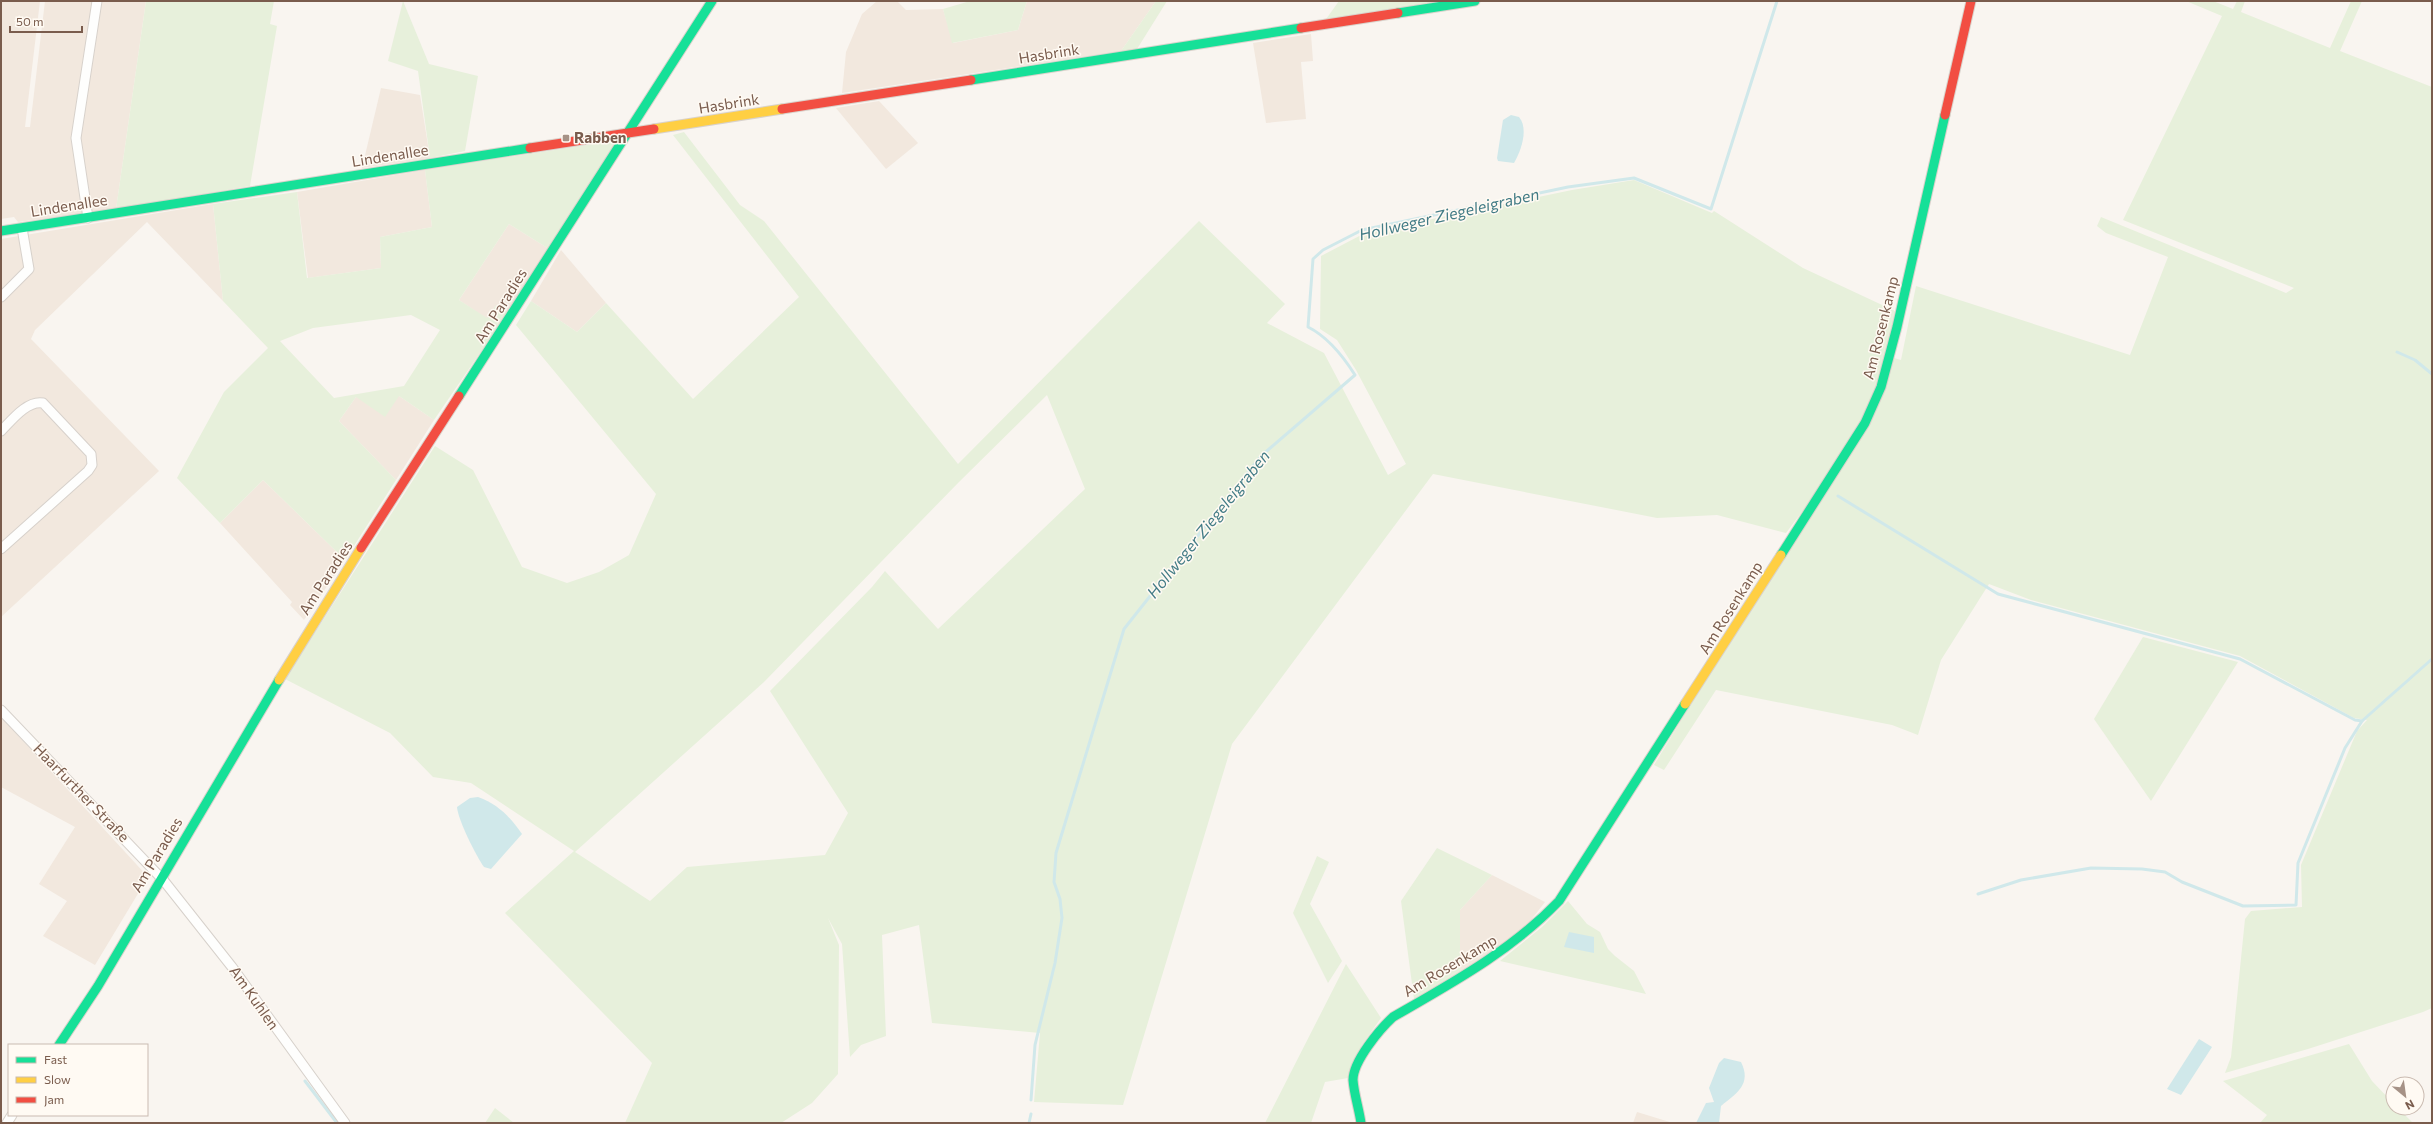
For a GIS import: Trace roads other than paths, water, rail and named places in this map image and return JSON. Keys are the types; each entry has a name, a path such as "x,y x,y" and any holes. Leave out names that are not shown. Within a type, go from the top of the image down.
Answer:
{"street":[{"path":"88,218 76,138 97,1"},
{"path":"627,134 712,1"},
{"name":"Hasbrink","path":"627,134 1475,1"},
{"name":"Am Rosenkamp","path":"1361,1123 1353,1078 1371,1040 1393,1017 1506,950 1541,920 1559,901 1865,423 1881,387 1897,327 1971,1"},
{"name":"Lindenallee","path":"1,231 627,134"},
{"name":"Am Paradies","path":"60,1044 98,986 160,877 325,605 627,134"},
{"path":"1,297 29,269 22,228"},
{"path":"1,431 26,408 35,402 42,403 91,454 93,459 88,471 1,549"},
{"name":"Haarfurther Straße","path":"1,710 160,877"},
{"name":"Am Kuhlen","path":"160,877 232,967 345,1123"}],"water":[{"path":"1511,115 1519,117 1522,122 1524,134 1514,163 1498,161 1497,158 1503,120"},
{"path":"478,797 498,807 513,822 522,834 491,869 484,867 468,838 458,813 457,807 470,798"},
{"path":"1569,932 1594,937 1594,953 1564,947"},
{"path":"2199,1039 2212,1047 2181,1095 2167,1089"},
{"path":"1724,1058 1741,1062 1745,1076 1744,1082 1737,1092 1721,1106 1719,1123 1696,1123 1706,1103 1714,1102 1709,1088 1719,1063"}],"waterway":[{"name":"Hollweger Ziegeleigraben","path":"1031,1100 1035,1045 1055,963 1062,918 1060,899 1054,882 1056,853 1124,629 1261,456 1355,375 1334,348 1322,336 1308,327 1313,259 1323,250 1362,230 1568,187 1634,178 1711,209 1777,1"},
{"path":"2397,352 2415,360 2432,374"},
{"path":"1838,496 1998,594 2240,659 2355,720 2362,721 2432,659"},
{"path":"1978,894 2021,880 2091,868 2142,869 2165,872 2182,882 2243,906 2296,905 2298,863 2345,748 2362,721"},
{"path":"305,1081 337,1123"},
{"name":"Hollweger Ziegeleigraben","path":"1029,1123 1031,1114"}],"place":[{"name":"Rabben","path":"566,138"}]}
